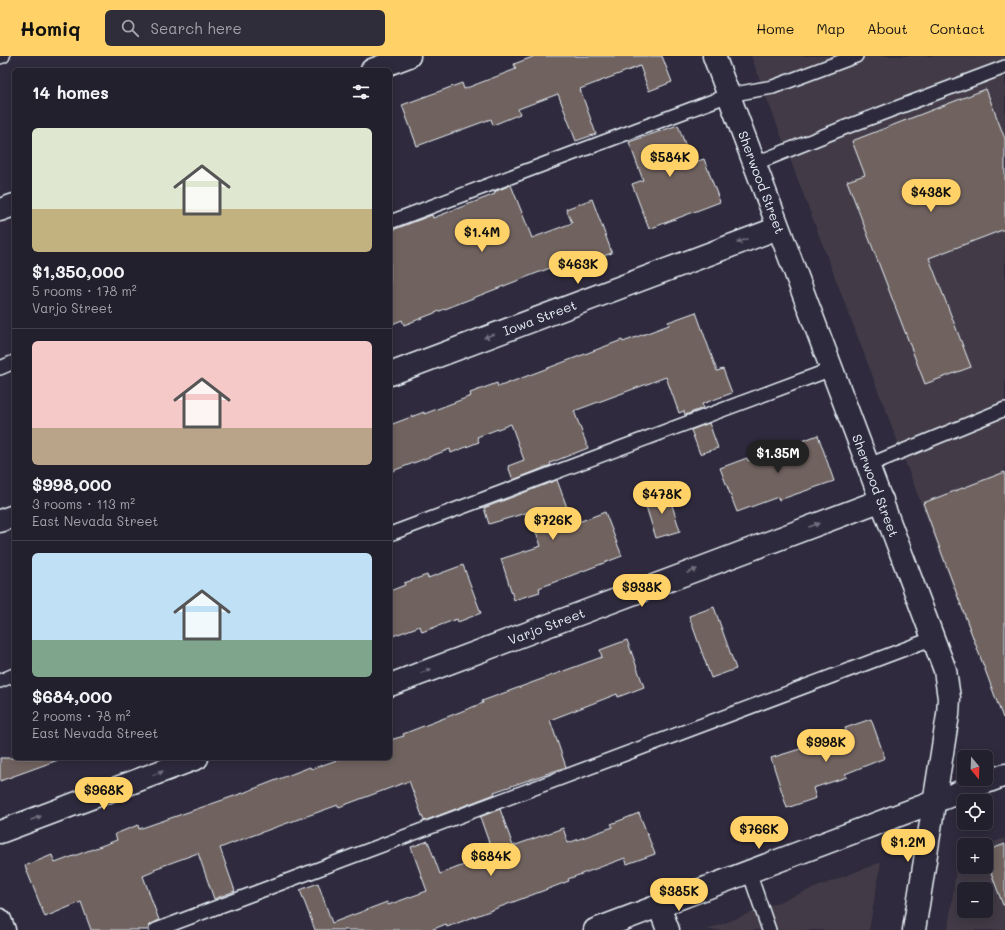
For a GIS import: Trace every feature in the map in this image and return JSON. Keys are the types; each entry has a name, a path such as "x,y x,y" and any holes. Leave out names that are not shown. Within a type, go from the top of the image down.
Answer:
{"street":[{"path":"377,68 409,56"},
{"name":"Sherwood Street","path":"714,56 945,670 949,698 948,715 914,930"},
{"path":"0,210 12,206"},
{"name":"Iowa Street","path":"392,373 778,228"},
{"name":"Varjo Street","path":"392,684 882,500"},
{"path":"0,521 12,517"},
{"path":"0,832 192,760"},
{"path":"595,930 1005,775"},
{"path":"659,906 668,930"},
{"path":"0,920 4,930"}],"lane":[{"path":"0,57 4,56"},
{"path":"392,221 729,95 773,87 856,56"},
{"path":"754,164 846,127 1005,67"},
{"path":"0,368 12,363"},
{"path":"392,533 832,369"},
{"path":"869,465 1005,409"},
{"path":"156,930 934,638"},
{"path":"0,680 12,676"},
{"path":"749,872 769,930"}],"shaded area":[{"path":"751,56 1005,56 1005,724 779,130"},
{"path":"1005,838 1005,930 948,930 957,863 957,874 993,874 993,842"},
{"path":"881,862 869,930 707,930"}],"building":[{"path":"535,56 662,56 672,82 649,91 640,66 580,89 596,134 576,141 558,94 518,109 520,114 493,125 491,119 417,146 402,105 462,83 464,89 516,69 514,64"},
{"path":"986,89 1005,139 1005,229 929,258 971,367 925,384 847,181 865,175 852,141"},
{"path":"678,125 692,163 704,159 720,202 649,229 632,184 643,180 629,142"},
{"path":"511,185 532,238 572,223 566,209 592,199 612,253 557,272 555,266 404,325 402,320 392,324 392,230 432,215 433,218 495,194 494,192"},
{"path":"696,312 717,371 723,369 732,393 702,404 703,408 685,415 684,411 679,413 666,377 574,411 588,448 513,480 508,466 524,460 511,424 477,437 479,442 451,453 450,449 392,471 392,424 471,396 470,393 497,383 498,387 622,340 623,342 669,325 668,322"},
{"path":"709,423 718,448 700,454 691,430"},
{"path":"818,435 834,481 779,500 778,497 737,512 720,468 747,458 748,461"},
{"path":"1005,472 1005,717 1003,718 923,503"},
{"path":"557,480 573,524 605,512 622,556 539,588 540,592 514,600 501,559 541,546 529,512 489,524 484,508"},
{"path":"668,492 680,531 656,538 644,500"},
{"path":"463,565 481,613 458,622 457,619 422,632 420,626 392,636 392,590 405,585 404,583 427,575 428,578"},
{"path":"714,607 736,669 711,678 689,616"},
{"path":"627,640 644,687 618,697 617,694 550,720 566,767 494,792 495,794 424,821 409,781 339,807 338,805 243,839 220,848 235,891 214,899 198,853 154,869 155,871 143,876 159,920 150,925 148,930 91,930 81,902 45,917 25,866 52,855 55,863 117,840 115,834 138,825 139,829 243,793 310,767 311,769 337,760 392,760 392,739 404,736 403,734 483,703 482,701 602,657 600,650"},
{"path":"871,719 885,758 845,774 847,777 813,788 816,798 787,808 771,758 848,736 845,728"},
{"path":"0,758 12,758 12,760 58,760 0,781"},
{"path":"500,809 513,846 563,828 568,843 613,827 611,824 639,813 655,854 627,864 625,858 568,879 569,881 447,927 446,924 431,930 315,930 300,890 318,883 332,923 387,902 388,905 427,891 411,847 428,841 440,874 493,854 480,817"},
{"path":"1005,844 1005,905 1003,905 992,874 993,874 993,848"}]}
